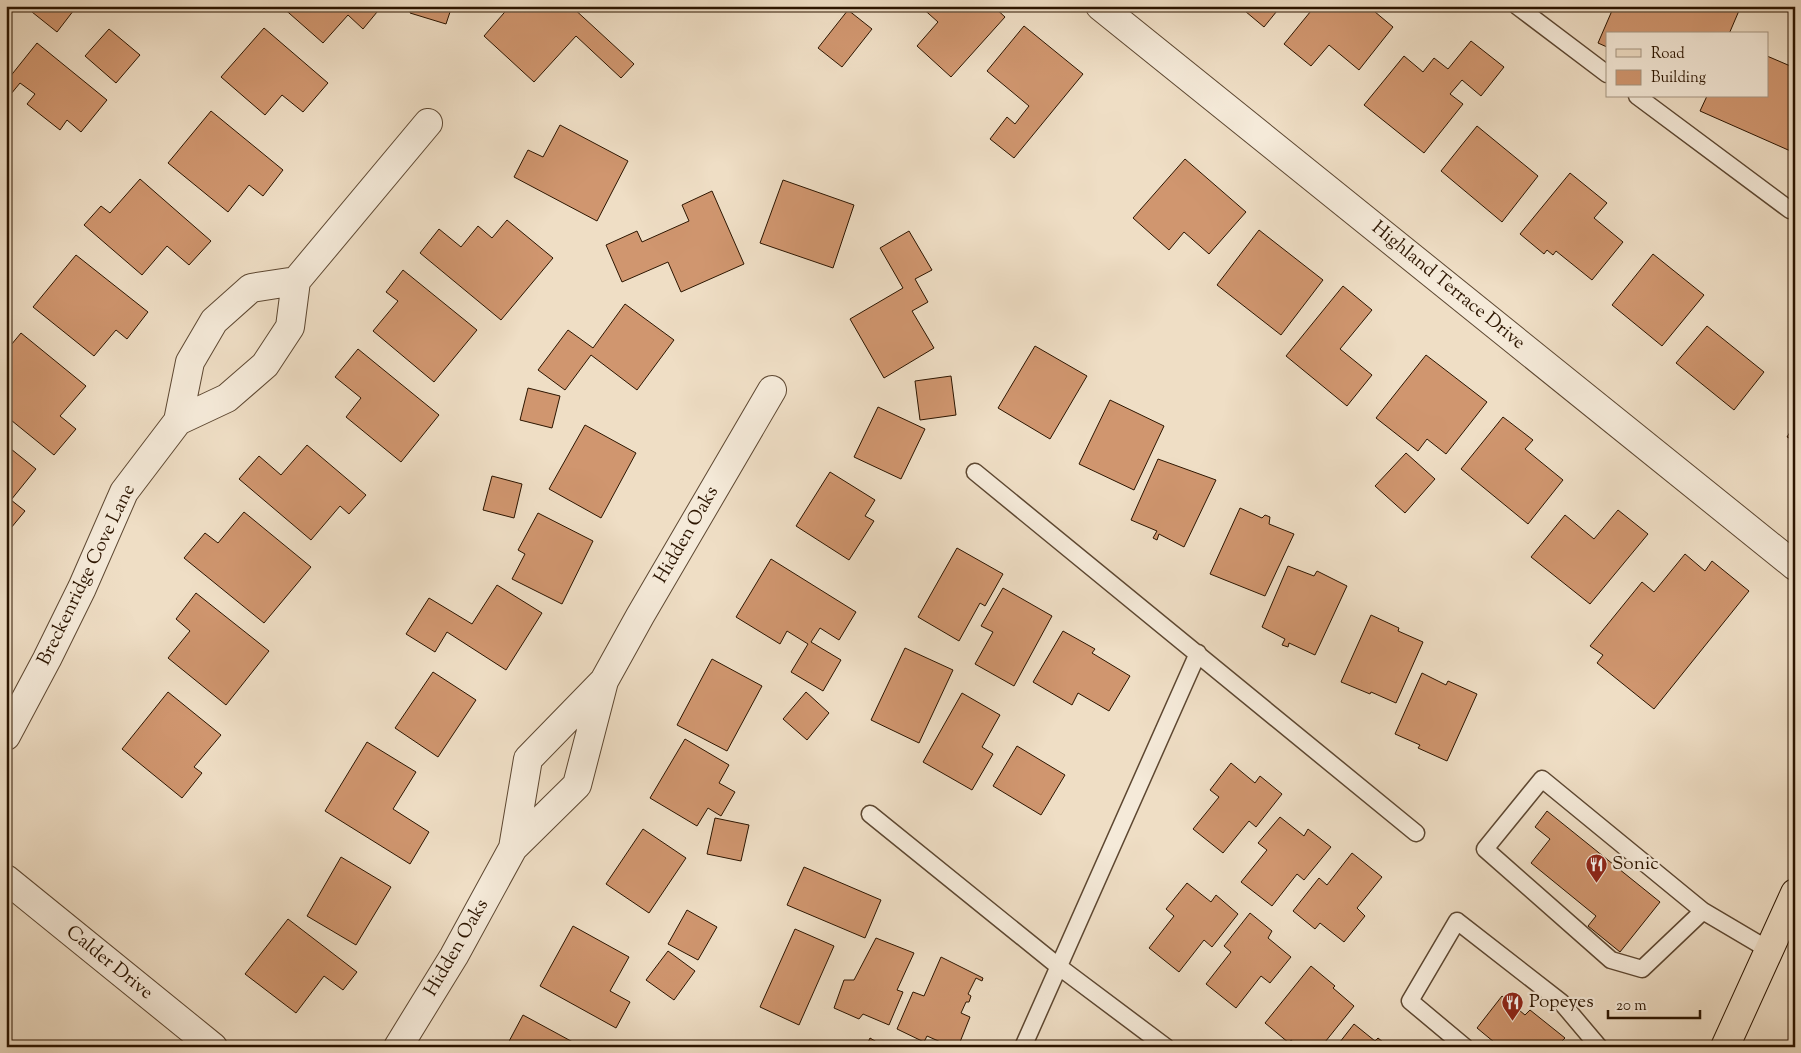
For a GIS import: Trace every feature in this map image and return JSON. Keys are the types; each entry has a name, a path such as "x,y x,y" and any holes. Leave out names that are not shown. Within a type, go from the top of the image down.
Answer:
{"main road":[{"path":"1725,1047 1795,893"}],"street":[{"name":"Highland Terrace Drive","path":"1100,6 1795,566"},
{"path":"296,281 428,123"},
{"name":"Breckenridge Cove Lane","path":"6,736 69,615 124,492 178,420 190,362 214,321 251,288 296,281 290,327 265,364 227,398 178,420"},
{"name":"Hidden Oaks","path":"398,1047 454,956 513,848 577,785 604,681 772,390"},
{"name":"Hidden Oaks","path":"513,848 528,759 604,681"},
{"name":"Calder Drive","path":"6,879 213,1047"}],"lane":[{"path":"1517,6 1606,73"},
{"path":"1640,98 1790,210"},
{"path":"975,472 1416,833"},
{"path":"1023,1047 1198,653"},
{"path":"1703,911 1642,969 1611,960 1485,849 1542,779 1703,911 1769,950"},
{"path":"870,814 1058,966 1166,1047"},
{"path":"1465,1047 1410,1000 1457,921 1561,1002 1599,1047"}],"building":[{"path":"37,6 77,6 57,32 32,12"},
{"path":"281,6 382,6 363,29 348,15 323,43"},
{"path":"412,6 452,6 446,24 410,13"},
{"path":"510,6 571,6 634,64 621,78 576,36 534,82 484,36"},
{"path":"920,6 993,6 1005,17 951,77 917,46 938,22"},
{"path":"1239,6 1281,6 1264,27"},
{"path":"1315,6 1368,6 1393,27 1359,70 1329,45 1311,66 1284,44"},
{"path":"1614,6 1741,6 1730,32 1606,32 1606,47 1598,43"},
{"path":"848,10 872,29 842,67 818,48"},
{"path":"1024,26 1083,74 1014,158 990,139 1007,117 1015,124 1029,106 987,71"},
{"path":"264,28 328,83 303,112 282,95 265,115 221,77"},
{"path":"109,29 140,55 116,83 85,56"},
{"path":"1471,41 1504,67 1481,96 1462,80 1450,94 1463,104 1424,153 1364,105 1404,56 1423,72 1434,58 1448,69"},
{"path":"37,43 107,100 81,132 67,120 60,130 27,104 35,94 20,83 6,100 6,76 9,78"},
{"path":"1768,56 1795,68 1795,153 1700,111 1706,98 1768,98"},
{"path":"211,111 283,170 263,196 249,185 228,212 168,163"},
{"path":"560,125 628,161 597,221 514,177 528,150 543,157"},
{"path":"1477,126 1538,176 1502,222 1441,171"},
{"path":"1185,159 1246,212 1209,254 1184,232 1169,250 1133,218"},
{"path":"1570,173 1607,203 1594,218 1623,242 1592,280 1556,251 1553,255 1547,250 1544,254 1520,234"},
{"path":"140,179 211,241 189,265 167,246 142,275 84,225 101,206 110,213"},
{"path":"783,180 854,205 833,268 760,243"},
{"path":"712,191 744,264 681,292 668,262 622,282 606,245 637,231 642,242 689,221 682,205"},
{"path":"507,220 553,258 501,320 420,253 439,229 461,247 478,226 492,238"},
{"path":"1259,230 1323,280 1281,335 1217,285"},
{"path":"909,231 932,270 915,279 928,302 912,311 934,348 884,378 850,319 903,288 880,248"},
{"path":"1653,254 1704,295 1662,346 1612,305"},
{"path":"76,255 148,312 127,339 116,330 94,356 33,307"},
{"path":"403,270 477,330 434,382 373,331 398,301 386,292"},
{"path":"1343,286 1372,310 1340,349 1372,375 1347,406 1286,356"},
{"path":"625,304 674,340 637,390 591,355 565,390 538,370 568,330 593,348"},
{"path":"1707,326 1764,372 1734,410 1676,363"},
{"path":"21,333 86,386 60,416 76,429 54,455 6,416 6,351"},
{"path":"1035,346 1087,376 1050,439 998,408"},
{"path":"358,349 439,415 401,462 346,417 361,398 335,377"},
{"path":"1426,355 1487,402 1446,454 1427,439 1418,451 1376,418"},
{"path":"951,376 956,415 920,420 915,381"},
{"path":"528,388 560,396 552,428 520,420"},
{"path":"1110,400 1164,426 1134,490 1079,464"},
{"path":"878,407 925,429 901,479 854,457"},
{"path":"1503,417 1533,440 1525,449 1563,480 1528,524 1461,469"},
{"path":"1795,424 1795,441 1787,437"},
{"path":"585,425 636,453 601,518 549,489"},
{"path":"6,445 36,469 11,500 25,511 6,534"},
{"path":"307,445 366,495 349,514 340,506 311,540 239,479 259,456 281,475"},
{"path":"1406,453 1435,479 1405,513 1375,486"},
{"path":"1158,459 1216,480 1184,547 1159,534 1157,540 1153,538 1157,531 1131,520"},
{"path":"830,472 875,500 865,516 874,521 849,560 796,526"},
{"path":"492,476 522,484 514,518 483,510"},
{"path":"1240,508 1262,518 1265,515 1270,517 1269,524 1294,534 1265,596 1210,574"},
{"path":"1618,510 1648,534 1590,604 1531,557 1565,515 1594,539"},
{"path":"244,512 311,567 264,623 184,558 205,533 218,543"},
{"path":"538,513 593,541 562,604 512,579 525,554 518,550"},
{"path":"957,548 1003,574 985,606 980,603 959,641 918,617"},
{"path":"1685,554 1705,571 1712,561 1749,591 1654,709 1597,663 1603,655 1590,646 1642,582 1654,592"},
{"path":"771,559 856,612 839,640 820,628 811,642 841,660 823,691 791,672 808,644 787,631 780,644 736,617"},
{"path":"1288,566 1314,576 1317,571 1347,586 1315,655 1289,643 1288,647 1282,645 1285,639 1262,627"},
{"path":"497,585 542,613 506,670 447,632 435,652 406,634 429,598 472,624"},
{"path":"1003,588 1052,616 1014,686 975,664 993,632 981,626"},
{"path":"196,593 269,651 226,705 168,658 190,631 176,619"},
{"path":"1371,615 1399,628 1398,631 1423,642 1396,703 1341,682"},
{"path":"1063,631 1095,649 1092,653 1130,676 1109,711 1078,693 1072,705 1033,682"},
{"path":"905,648 953,670 919,743 871,720"},
{"path":"712,659 762,686 727,751 677,725"},
{"path":"433,672 476,700 438,757 395,728"},
{"path":"1422,673 1446,685 1448,681 1477,694 1447,761 1418,748 1420,745 1395,734"},
{"path":"168,692 221,735 194,767 202,773 182,798 122,749"},
{"path":"806,692 829,713 807,740 783,719"},
{"path":"962,693 1000,715 982,747 993,754 972,790 923,762"},
{"path":"685,739 729,765 719,783 735,792 721,816 708,808 697,826 650,798"},
{"path":"367,742 416,772 393,809 429,832 410,864 325,811"},
{"path":"1017,746 1065,775 1041,815 993,786"},
{"path":"1231,763 1255,783 1260,776 1282,794 1256,827 1249,821 1223,853 1193,829 1219,797 1210,790"},
{"name":"Sonic","path":"1547,811 1660,902 1620,952 1588,926 1596,916 1531,863 1550,839 1535,827"},
{"path":"1280,817 1304,836 1308,829 1331,847 1304,880 1297,874 1272,906 1241,882 1267,850 1258,843"},
{"path":"715,818 749,825 741,861 707,854"},
{"path":"643,829 686,858 649,913 606,884"},
{"path":"1352,853 1382,877 1357,908 1365,916 1344,942 1320,923 1315,929 1293,911 1319,878 1327,885"},
{"path":"341,857 391,887 356,945 307,916"},
{"path":"804,867 881,900 865,938 787,905"},
{"path":"1187,883 1211,902 1216,895 1238,914 1212,947 1204,940 1179,972 1149,948 1174,916 1166,909"},
{"path":"687,910 717,927 698,960 668,944"},
{"path":"1250,913 1272,931 1268,938 1291,957 1270,983 1261,976 1236,1008 1206,984 1231,952 1224,946"},
{"path":"288,919 357,972 343,990 324,976 296,1013 245,974"},
{"path":"573,926 629,957 610,991 630,1002 616,1028 540,986"},
{"path":"795,929 834,946 799,1025 760,1007"},
{"path":"876,938 914,953 897,990 903,992 889,1025 863,1014 859,1019 834,1008 844,980 854,980"},
{"path":"668,951 695,971 674,1000 646,980"},
{"path":"941,957 983,978 982,981 976,978 968,994 971,996 969,1002 966,1002 961,1013 970,1017 958,1047 952,1047 927,1036 924,1042 897,1029 913,992 924,996"},
{"path":"1311,966 1335,986 1333,988 1354,1006 1321,1047 1299,1047 1291,1040 1289,1043 1265,1023"},
{"name":"Popeyes","path":"1502,996 1525,1015 1530,1010 1565,1038 1560,1043 1564,1047 1500,1047 1477,1028"},
{"path":"523,1015 582,1047 506,1047"},
{"path":"1354,1024 1375,1041 1378,1038 1389,1047 1336,1047"},
{"path":"870,1038 885,1047 866,1047"}],"place":[{"name":"Sonic","path":"1596,883"},
{"name":"Popeyes","path":"1513,1021"}]}
